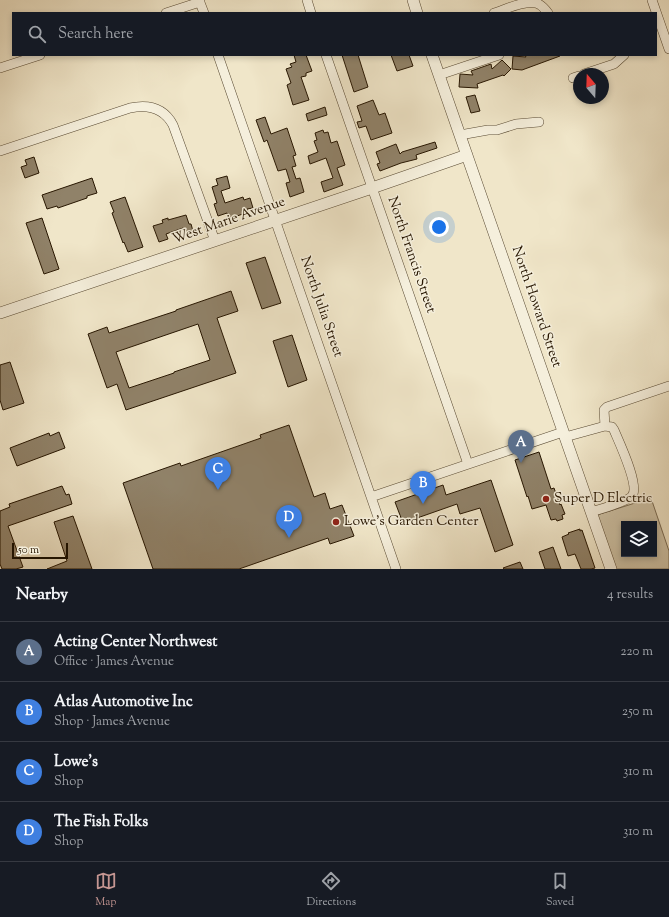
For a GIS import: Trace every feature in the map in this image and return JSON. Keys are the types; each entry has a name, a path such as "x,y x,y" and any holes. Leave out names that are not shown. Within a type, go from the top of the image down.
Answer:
{"street":[{"path":"307,0 311,12"},
{"path":"413,0 417,12"},
{"path":"652,0 656,12"},
{"path":"169,12 199,1 204,12"},
{"path":"497,12 519,4 537,3 545,8 547,12"},
{"path":"657,14 669,49"},
{"path":"657,42 666,38"},
{"path":"0,68 37,56"},
{"name":"North Julia Street","path":"218,56 396,569"},
{"name":"North Francis Street","path":"326,56 468,464"},
{"name":"North Howard Street","path":"432,56 611,569"},
{"path":"439,75 496,56"},
{"path":"602,68 614,64 623,56"},
{"path":"0,151 130,108 144,106 156,109 167,116 173,125 215,241"},
{"path":"460,135 488,130 497,130 516,124 539,122"},
{"name":"West Marie Avenue","path":"0,313 276,221 466,155"},
{"path":"605,426 604,410 608,407 669,386"},
{"path":"371,497 468,464 564,434 605,426 612,427 633,479 634,490 632,496 624,501 591,512"}],"shaded area":[{"path":"651,498 669,551 669,569 616,569 597,515"}],"building":[{"path":"294,56 306,56 312,71 306,73 306,76 301,77 309,100 293,105 287,85 291,83 286,69 292,67 290,64 296,62"},
{"path":"342,56 358,56 368,87 354,92"},
{"path":"391,56 409,56 413,66 397,71"},
{"path":"513,56 560,56 522,70 512,69"},
{"path":"502,60 511,69 504,76 503,75 477,84 478,88 459,87 460,74 473,75 471,71 491,64 492,69"},
{"path":"475,95 480,111 471,113 466,97"},
{"path":"373,100 379,115 385,113 392,133 371,140 366,126 359,128 357,122 362,121 357,106"},
{"path":"325,107 327,115 308,121 306,114"},
{"path":"265,117 271,134 287,128 296,155 293,156 296,166 292,167 296,179 300,178 304,192 290,197 286,183 290,182 286,169 278,171 267,140 264,142 256,120"},
{"path":"323,130 324,133 328,132 331,143 337,141 345,165 337,168 343,185 324,192 321,182 333,178 326,158 310,164 308,156 318,152 314,141 317,140 315,133"},
{"path":"435,142 437,148 416,155 417,159 380,171 377,164 380,163 376,152 396,144 400,154 402,152"},
{"path":"34,157 39,173 25,178 21,167 27,165 25,160"},
{"path":"227,176 230,188 221,191 225,203 243,197 244,200 250,198 253,208 247,209 248,212 229,219 227,213 218,216 214,204 217,203 212,187 218,185 216,179"},
{"path":"92,178 97,193 58,208 57,206 47,209 42,195"},
{"path":"125,197 143,247 128,252 124,242 123,243 112,213 114,212 110,202"},
{"path":"186,215 193,231 184,233 183,228 166,234 168,239 159,242 153,226 163,223 162,220 168,218 168,220"},
{"path":"42,218 59,269 44,274 26,223"},
{"path":"265,257 281,303 262,309 246,263"},
{"path":"231,291 238,311 217,318 236,373 126,410 117,384 107,388 88,334 107,327 109,333","holes":["198,324 210,360 129,388 116,352"]},
{"path":"292,335 307,380 288,387 273,341"},
{"path":"10,362 24,403 3,410 0,400 0,365"},
{"path":"289,425 314,497 325,493 330,509 342,505 354,536 330,544 328,538 239,569 153,569 123,483 180,463 181,466 261,438 260,435"},
{"path":"59,432 65,448 17,466 10,448 49,433 50,436"},
{"path":"539,452 551,489 554,488 565,514 562,515 563,519 557,521 556,519 551,520 546,505 532,509 515,460"},
{"path":"491,480 513,545 495,552 480,508 460,514 457,504 403,523 395,502 443,485 446,495"},
{"path":"62,486 66,495 69,494 72,504 8,526 23,567 16,569 2,569 0,564 0,511 10,507 9,504"},
{"path":"73,516 92,569 47,569 67,561 54,522"},
{"path":"580,529 580,531 582,530 595,568 581,569 575,554 568,556 562,537 569,534 568,533"},
{"path":"553,547 561,569 545,569 539,552"},
{"path":"520,562 523,569 503,568"}],"place":[{"name":"Acting Center Northwest","path":"521,463"},
{"name":"Lowe's","path":"218,490"},
{"name":"Super D Electric","path":"546,499"},
{"name":"Atlas Automotive Inc","path":"423,504"},
{"name":"Lowe's Garden Center","path":"336,522"},
{"name":"The Fish Folks","path":"289,538"}]}
